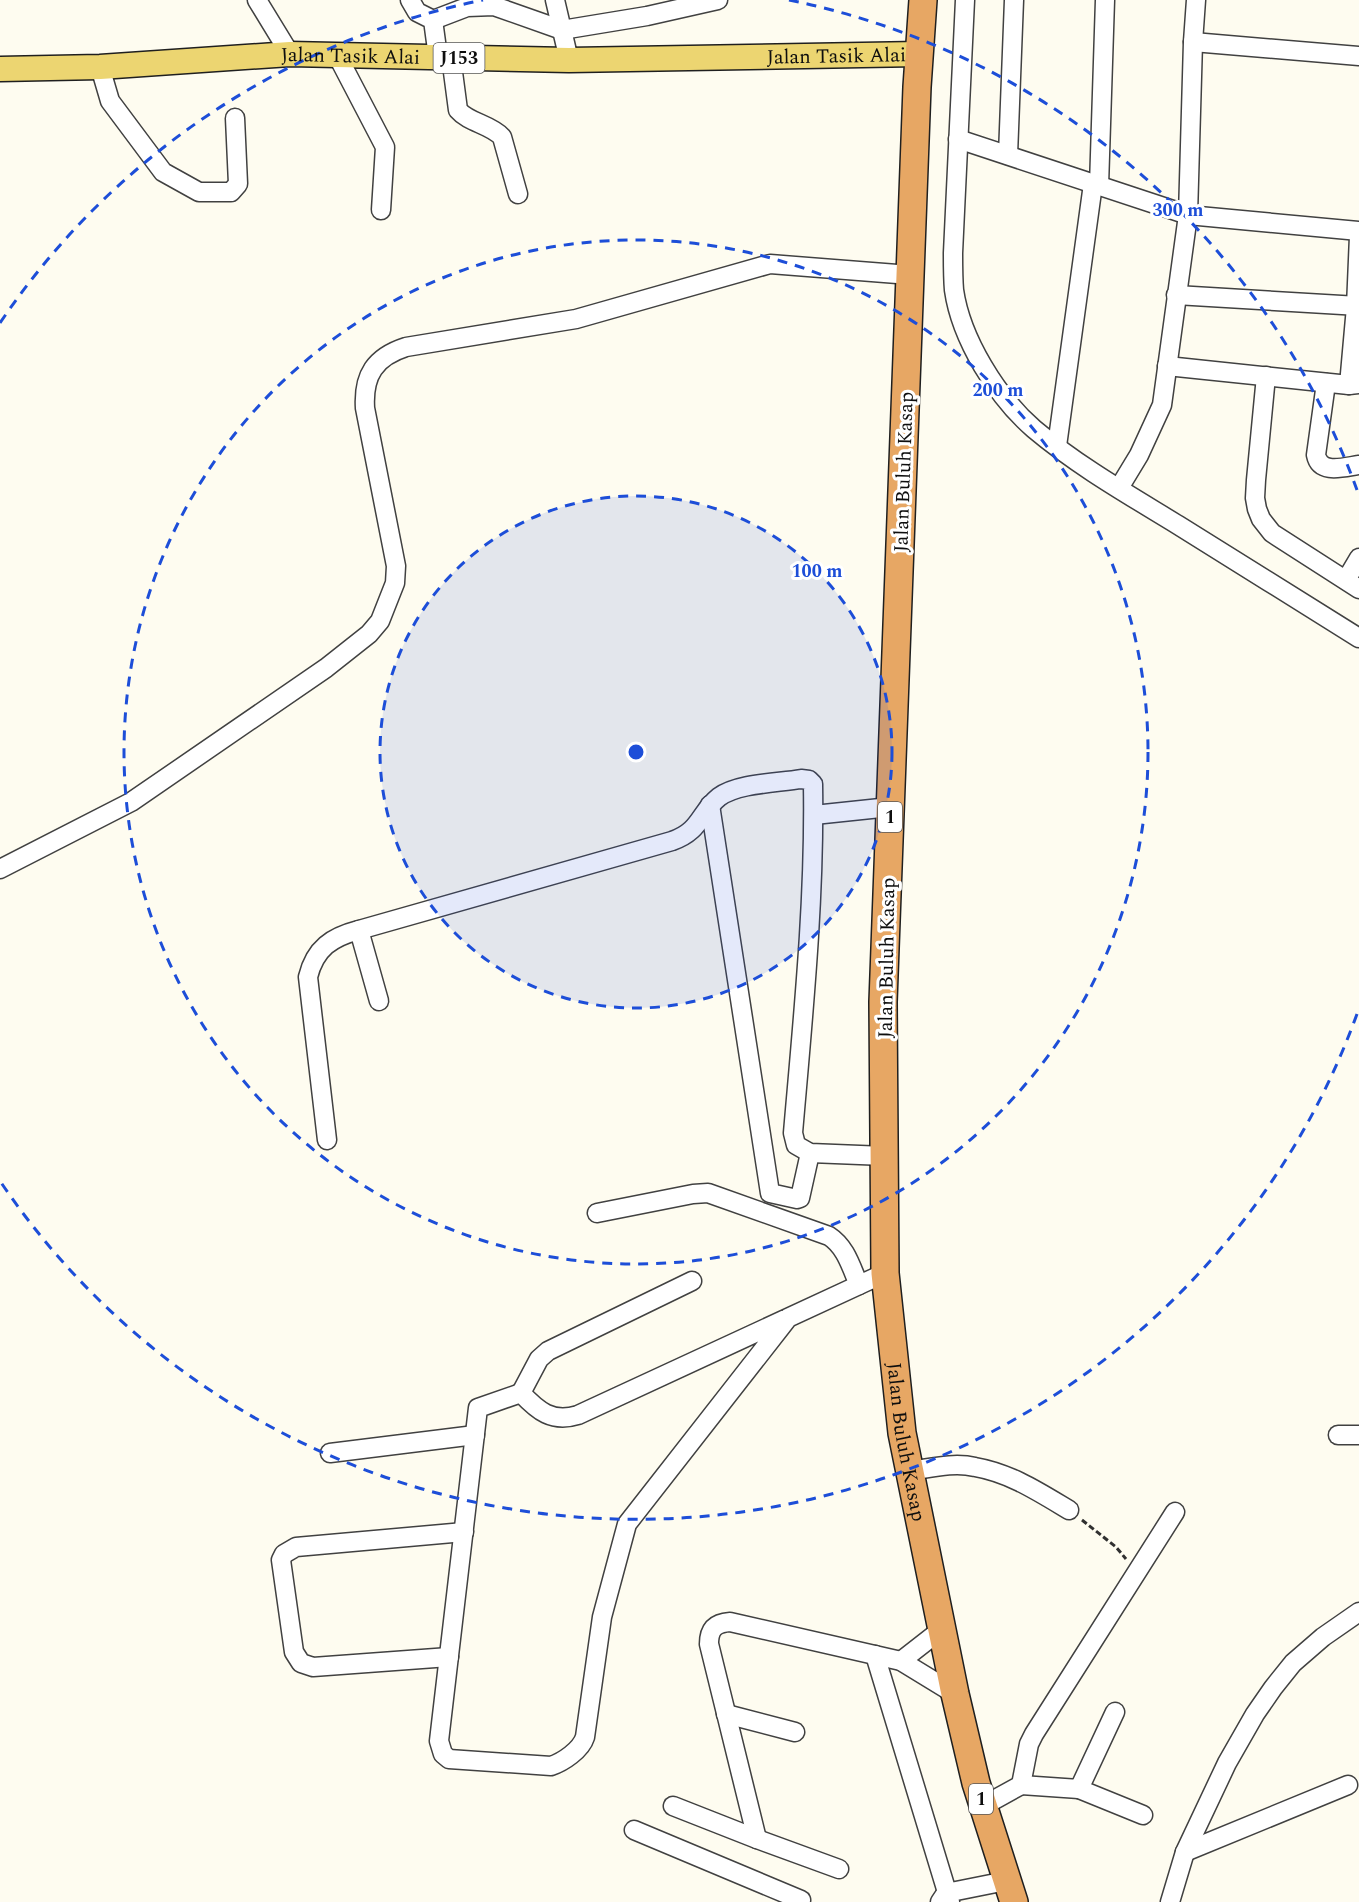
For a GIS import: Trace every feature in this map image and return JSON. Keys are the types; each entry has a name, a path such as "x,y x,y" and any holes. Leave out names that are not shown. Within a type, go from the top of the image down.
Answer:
{"highway":[{"name":"Jalan Buluh Kasap","path":"923,0 910,275 883,1002 885,1273 902,1432 955,1694 983,1806 1010,1891"}],"main road":[{"name":"Jalan Tasik Alai","path":"0,69 100,67 290,54 568,60 919,54"}],"street":[{"path":"257,0 290,54"},
{"path":"410,0 417,12 434,20 467,7 494,6 562,30 652,8 718,0"},
{"path":"555,0 568,60"},
{"path":"965,0 953,253 954,290 962,324 978,357 1015,410 1033,428 1057,446 1119,488 1359,638"},
{"path":"1008,155 1014,0"},
{"path":"1057,446 1096,185 1105,0"},
{"path":"1119,488 1161,409 1188,215 1196,0"},
{"path":"434,20 458,110 464,116 496,132 501,137 518,194"},
{"path":"1193,42 1359,56"},
{"path":"337,55 385,147 381,210"},
{"path":"100,67 110,101 163,172 199,192 231,192 238,184 235,118"},
{"path":"958,139 1188,215 1359,231"},
{"path":"1167,366 1354,385 1359,236"},
{"path":"0,869 131,802 326,668 377,626 385,611 397,572 364,394 373,369 382,358 406,347 576,319 770,264 910,275"},
{"path":"1176,295 1358,306"},
{"path":"1266,376 1255,498 1261,519 1272,533 1352,584 1359,558"},
{"path":"1326,383 1317,460 1320,465 1330,468 1359,465"},
{"path":"327,1140 308,977 311,966 324,946 333,938 672,841 693,830 710,806 733,790 809,780 813,784 814,815 807,977 793,1133 796,1145 810,1153 885,1156"},
{"path":"710,806 770,1193 800,1198 810,1153"},
{"path":"814,815 890,807"},
{"path":"359,930 379,1000"},
{"path":"597,1213 693,1194 708,1194 829,1236 845,1253 859,1285"},
{"path":"521,1393 541,1412 550,1416 568,1418 885,1273"},
{"path":"692,1281 548,1351 539,1359 521,1393 478,1408 439,1741 443,1754 449,1759 551,1766 578,1748 585,1737 602,1617 627,1524 788,1318"},
{"path":"330,1453 475,1435"},
{"path":"1338,1435 1359,1435"},
{"path":"910,1471 945,1466 974,1466 1010,1477 1069,1510"},
{"path":"1021,1785 1029,1744 1034,1734 1175,1512"},
{"path":"449,1658 313,1667 301,1663 294,1652 280,1560 289,1549 296,1547 464,1532"},
{"path":"1170,1902 1185,1852 1227,1763 1255,1713 1293,1663 1323,1637 1359,1612"},
{"path":"757,1839 709,1644 709,1635 713,1627 721,1622 730,1622 901,1661 955,1694"},
{"path":"901,1661 942,1629"},
{"path":"875,1655 945,1899 1010,1891"},
{"path":"1079,1789 1116,1712"},
{"path":"726,1714 795,1732"},
{"path":"983,1806 1021,1785 1079,1789 1143,1815"},
{"path":"1185,1852 1348,1785"},
{"path":"673,1806 839,1869"},
{"path":"634,1830 802,1901"}],"path":[{"path":"1069,1510 1116,1547 1137,1572"}]}
